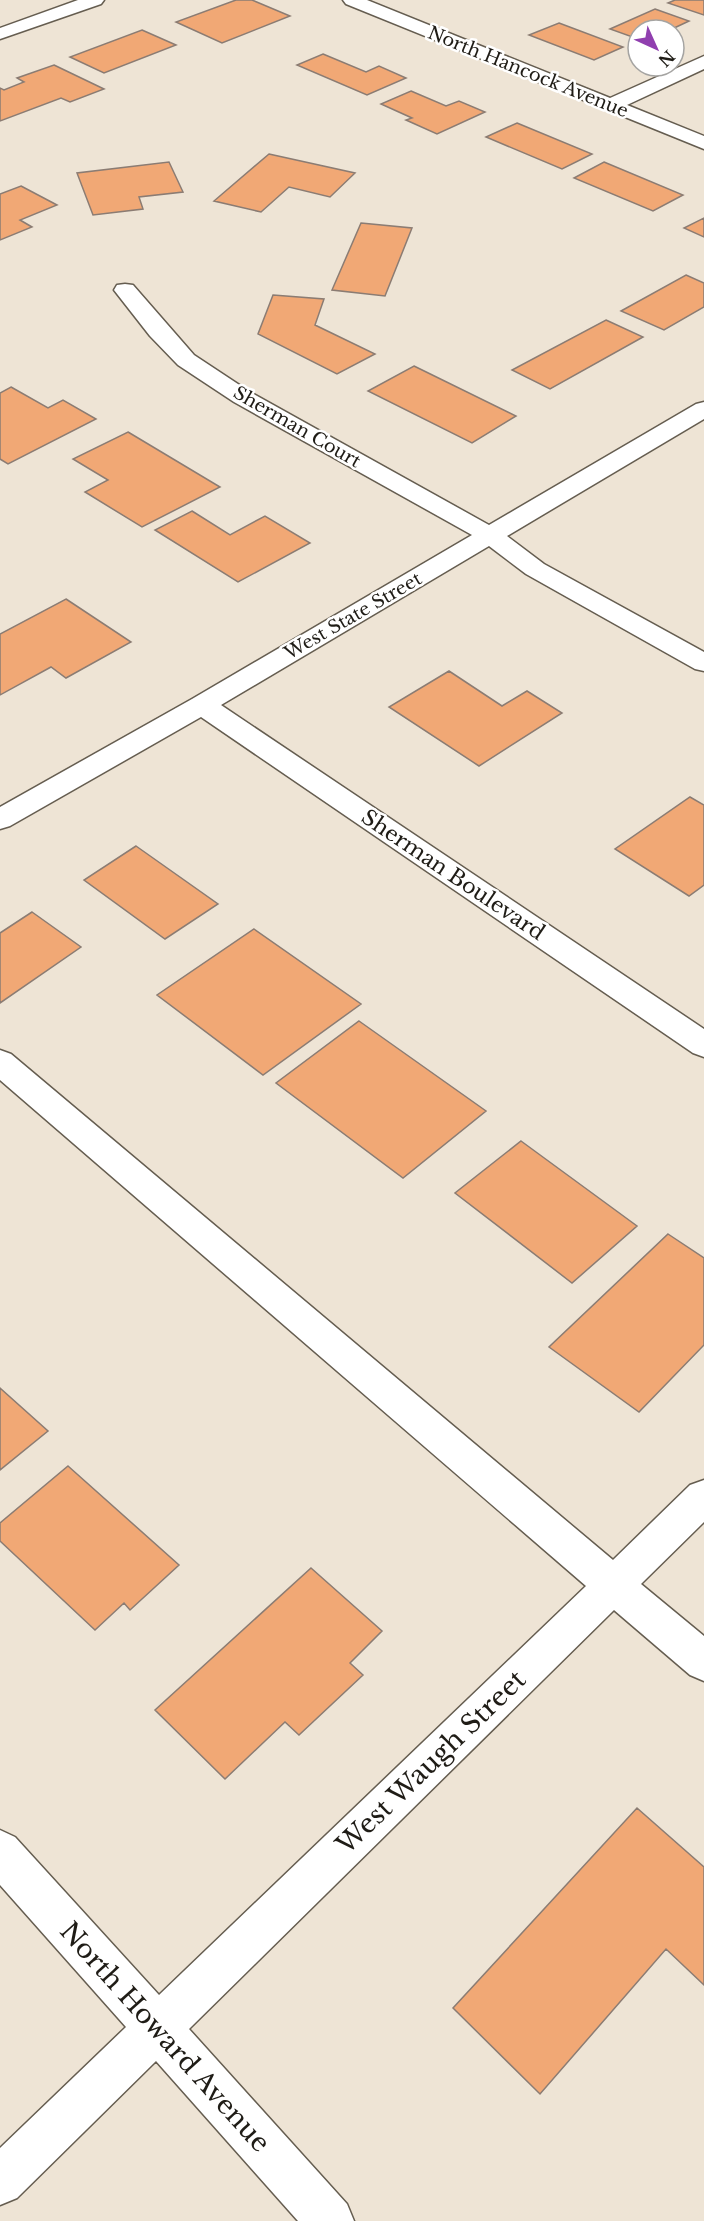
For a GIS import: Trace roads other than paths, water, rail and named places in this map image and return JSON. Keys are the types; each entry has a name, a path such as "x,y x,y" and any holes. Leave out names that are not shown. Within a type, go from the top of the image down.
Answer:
{"street":[{"path":"0,34 95,0"},
{"name":"North Hancock Avenue","path":"352,0 704,143"},
{"path":"611,105 704,62"},
{"name":"Sherman Court","path":"125,290 158,331 186,360 242,396 491,536 535,569 704,663"},
{"name":"West State Street","path":"0,819 202,705 704,409"},
{"name":"Sherman Boulevard","path":"202,705 704,1045"},
{"path":"0,1062 704,1662"},
{"name":"West Waugh Street","path":"0,2181 704,1497"},
{"name":"North Howard Avenue","path":"0,1852 330,2221"}]}
